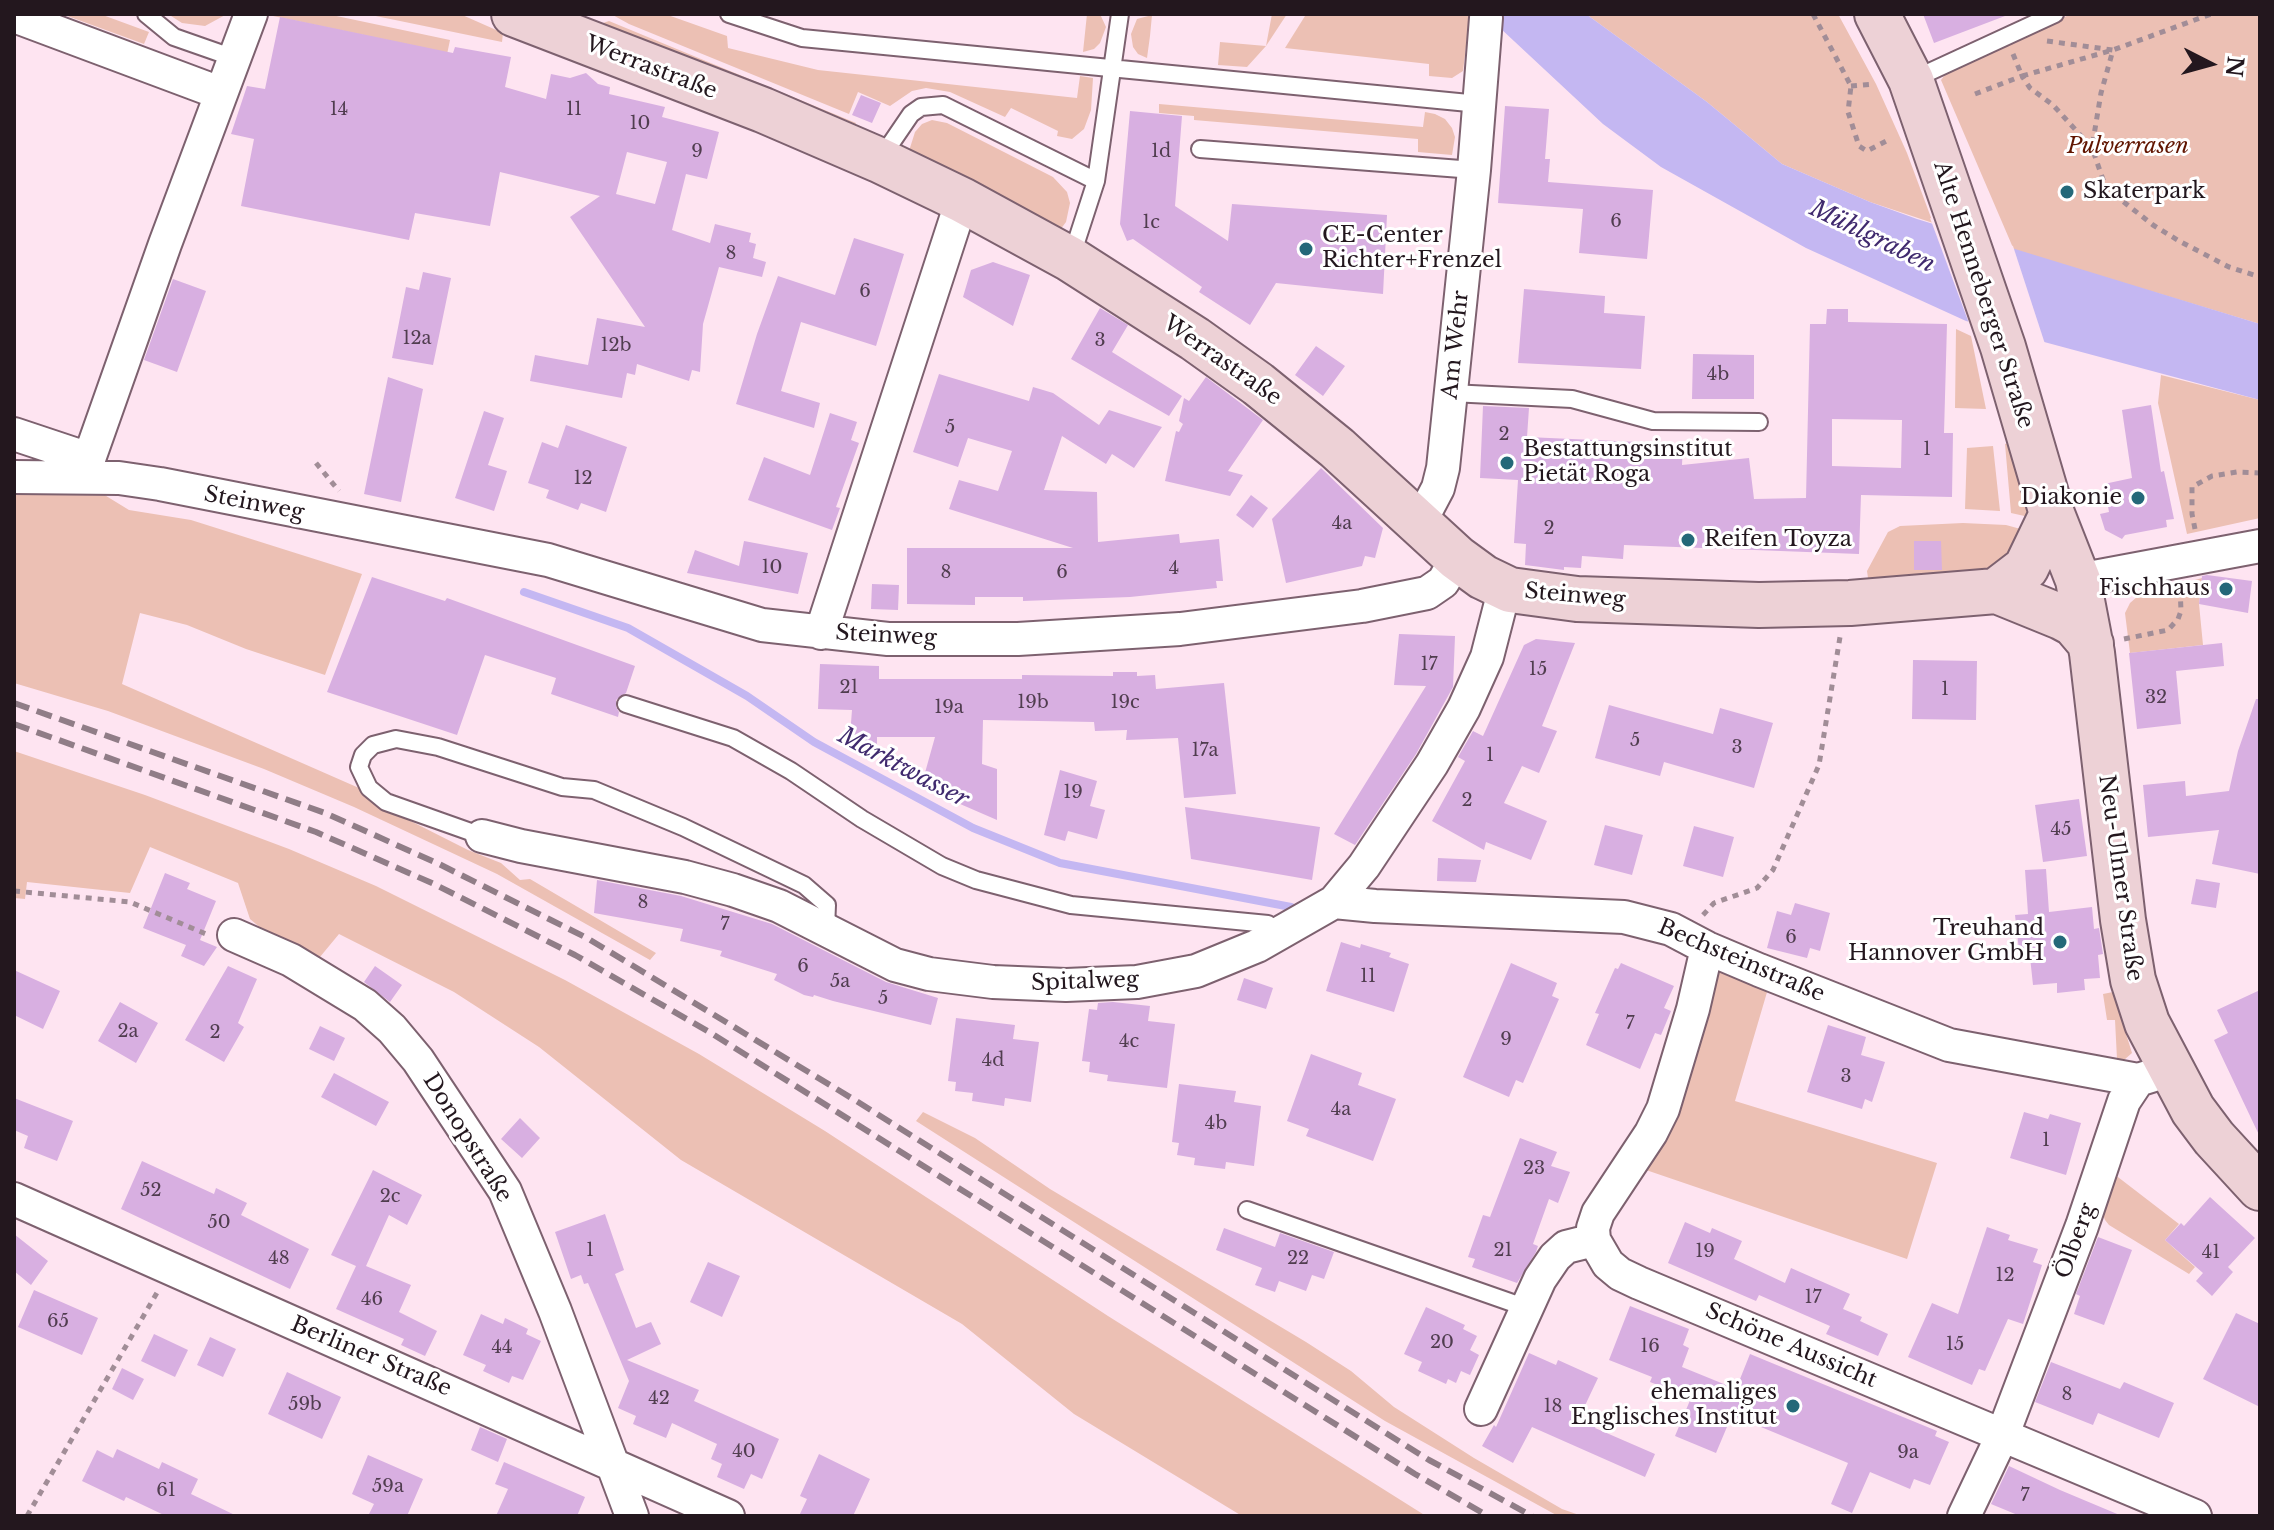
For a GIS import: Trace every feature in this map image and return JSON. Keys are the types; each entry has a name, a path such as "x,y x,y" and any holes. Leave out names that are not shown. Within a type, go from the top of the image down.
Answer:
{"street":[{"path":"88,468 220,93 251,14"},
{"name":"Werrastraße","path":"514,14 572,31 879,160 962,200 1070,259 1195,339 1258,384 1337,448 1457,558"},
{"name":"Alte Henneberger Straße","path":"1877,14 1911,80 2003,347 2052,514 2078,580"},
{"path":"14,16 220,93"},
{"name":"Am Wehr","path":"1419,524 1438,488 1443,468 1474,170 1486,18"},
{"path":"821,633 962,200"},
{"path":"14,434 88,468"},
{"path":"14,477 88,468"},
{"name":"Steinweg","path":"88,468 119,478 548,560 762,625 888,639 1005,639 1180,629 1362,606 1427,593 1443,582 1457,558 1483,577 1505,587 1544,596 1577,599 1759,605 1850,603 1996,591 2078,580"},
{"path":"1996,591 2026,568 2052,514"},
{"path":"2078,580 2260,546"},
{"name":"Neu-Ulmer Straße","path":"2078,580 2091,644 2113,849 2133,980 2147,1023 2154,1075 2193,1110 2260,1188"},
{"name":"Spitalweg","path":"482,836 685,877 779,906 895,965 929,974 1028,985 1103,984 1165,978 1196,971 1227,960 1334,902 1364,866 1398,817 1464,708 1487,657 1505,587"},
{"path":"1996,591 2074,624 2091,644"},
{"name":"Bechsteinstraße","path":"1334,902 1624,917 1653,923 1949,1045 2154,1075"},
{"name":"Donopstraße","path":"234,935 291,960 365,1005 392,1029 418,1060 505,1191 555,1311 632,1516"},
{"path":"1481,1409 1527,1308 1555,1257 1566,1247 1594,1240 1593,1228 1598,1213 1651,1133 1663,1109 1693,1009 1695,942"},
{"name":"Ölberg","path":"2003,1434 2082,1226 2124,1101 2154,1075"},
{"name":"Berliner Straße","path":"14,1199 728,1516"},
{"name":"Schöne Aussicht","path":"1594,1240 1599,1253 1620,1274 2195,1516"},
{"path":"1964,1516 2003,1434"}],"lane":[{"path":"146,14 174,37 234,58"},
{"path":"729,14 802,38 1479,104"},
{"path":"1070,259 1096,181 1120,14"},
{"path":"1911,80 2012,38 2055,14"},
{"path":"879,160 911,114 921,107 943,105 1096,181"},
{"path":"1200,149 1474,170"},
{"path":"1451,393 1572,399 1653,421 1759,422"},
{"path":"626,704 733,738 942,866 976,880 1071,905 1268,924 1278,934"},
{"path":"482,836 386,802 369,788 359,767 363,755 373,745 396,739 438,747 562,787 594,790 697,833 804,885 827,905 826,928"},
{"path":"1247,1210 1527,1308"}],"path":[{"path":"1813,14 1851,86 1848,112 1859,146 1867,151 1890,139"},
{"path":"1975,94 2022,76 2113,50 2211,14"},
{"path":"2113,50 2012,38 2022,76 2030,88 2053,105 2064,121 2092,148 2106,188 2143,218 2179,241 2229,267 2260,277"},
{"path":"2092,148 2101,93 2113,50"},
{"path":"2091,644 2168,630 2181,611 2189,560 2192,487 2212,476 2237,472 2260,473"},
{"path":"1695,942 1714,903 1757,888 1773,870 1819,765 1840,637 1850,603"},
{"path":"14,891 130,902 217,939 234,935"},
{"path":"27,1516 171,1270"}],"green space":[{"path":"62,14 100,14 149,32 144,44"},
{"path":"168,14 227,14 205,26 182,23"},
{"path":"327,14 450,40 430,136 430,49 273,16"},
{"path":"366,14 460,14 503,33 502,42"},
{"path":"611,14 665,14 727,36 728,48 818,70 1077,98 1080,76 1093,78 1091,110 1084,129 1072,139 1057,136 1058,131 1011,108 1005,117 950,92 926,88 912,91 890,106 858,92 849,114"},
{"path":"1087,14 1100,14 1106,27 1100,43 1094,49 1083,52"},
{"path":"1272,14 1287,14 1266,46"},
{"path":"1303,14 1470,14 1463,71 1452,78 1429,76 1429,64 1285,48 1305,16"},
{"path":"1586,14 1838,14 1876,84 1907,153 1933,223 1870,202 1782,164 1707,102"},
{"name":"Pulverrasen","path":"2071,14 2260,14 2260,324 2014,250 1941,80 1947,72"},
{"path":"1152,15 1147,58 1138,54 1133,47 1131,34 1137,19"},
{"path":"609,21 856,123 852,130 604,28 603,23"},
{"path":"1220,42 1266,46 1247,67 1218,65"},
{"path":"1159,104 1423,127 1425,112 1445,119 1455,137 1452,155 1418,152 1418,139 1194,120 1194,116 1159,113"},
{"path":"932,120 947,123 1053,177 1067,192 1070,203 1066,222 1060,230 909,151 915,132 922,124"},
{"path":"1956,329 1971,336 1986,409 1955,408"},
{"path":"2161,375 2260,400 2260,518 2187,534 2158,403"},
{"path":"2015,441 2030,504 2029,517 2011,513 2005,444"},
{"path":"1993,446 2000,511 1965,509 1967,448"},
{"path":"14,490 98,491 129,510 191,520 362,574 325,675 246,649 187,625 140,613 122,684 359,788 373,802 468,850 501,863 520,880 530,879 656,953 650,960 497,874 264,769 108,711 14,683"},
{"path":"1963,523 2006,525 2028,531 2022,545 1990,569 1868,578 1867,571 1888,532 1900,526"},
{"path":"2202,578 2199,604 2203,645 2130,653 2125,613 2130,603 2138,596"},
{"path":"14,751 145,795 289,849 376,886 565,980 699,1054 825,1131 1108,1316 1426,1516 1242,1516 1074,1414 962,1324 681,1160 539,1047 454,992 339,934 315,963 282,946 250,919 238,883 150,847 130,893 27,882 25,899 14,898"},
{"path":"1713,961 1770,982 1735,1101 1937,1163 1907,1259 1646,1170 1670,1123"},
{"path":"2113,992 2132,1053 2124,1060 2117,1059 2115,1020 2107,1020 2103,994"},
{"path":"923,1112 975,1138 1050,1189 1306,1342 1351,1371 1394,1407 1474,1458 1562,1509 1582,1516 1558,1516 1385,1421 916,1121"},
{"path":"2114,1174 2179,1224 2165,1240 2195,1267 2189,1274 2105,1220 2102,1212"}],"water":[{"name":"Mühlgraben","path":"1485,14 1586,14 1707,102 1782,164 1917,219 2260,324 2260,400 1966,321 1806,248 1661,167 1603,124"}],"pier":[{"path":"1930,218 2013,246 2046,347 1970,326"}],"building":[{"path":"1923,14 2005,14 2005,16 1934,43"},
{"path":"280,17 453,53 455,47 511,57 505,87 546,99 551,74 570,78 586,73 598,84 610,87 609,94 665,107 662,117 719,132 707,179 686,174 672,230 710,243 715,224 751,233 749,242 756,244 753,258 766,262 762,277 719,267 703,324 700,372 692,370 689,381 637,364 635,375 627,373 622,398 530,381 535,355 588,365 597,318 645,327 570,217 600,196 500,172 490,226 415,213 409,240 241,206 254,139 231,134 247,86 265,89","holes":["627,152 667,162 655,204 616,194"]},
{"path":"861,95 881,103 872,123 852,115"},
{"path":"1505,106 1549,109 1545,159 1550,159 1548,182 1653,190 1647,259 1579,253 1583,209 1498,203"},
{"path":"1130,111 1182,116 1175,206 1228,241 1232,204 1387,215 1383,294 1276,283 1250,325 1199,292 1202,287 1133,239 1127,241 1120,224"},
{"path":"854,238 904,254 876,346 801,322 781,391 820,403 814,428 736,404 778,276 835,295"},
{"path":"993,262 1030,275 1013,326 963,297 971,270"},
{"path":"423,272 451,278 433,365 392,358 406,287 419,290"},
{"path":"173,279 206,291 177,372 144,360"},
{"path":"1524,289 1605,296 1604,313 1645,316 1641,369 1518,363"},
{"path":"1100,308 1128,325 1112,352 1182,396 1169,416 1071,359"},
{"path":"1827,309 1848,309 1848,322 1947,324 1944,433 1953,433 1952,497 1861,495 1859,554 1624,545 1623,559 1582,556 1581,568 1564,567 1564,570 1525,565 1526,544 1514,543 1518,480 1480,478 1483,406 1529,408 1527,437 1683,444 1682,465 1749,458 1754,499 1806,498 1810,324 1826,324","holes":["1832,419 1902,420 1901,468 1832,466"]},
{"path":"1316,346 1345,366 1323,396 1295,375"},
{"path":"1693,354 1754,355 1754,399 1692,399"},
{"path":"939,374 1029,401 1033,387 1053,393 1099,425 1109,410 1162,427 1134,468 1112,454 1106,464 1062,436 1044,490 1097,492 1098,542 1179,534 1180,543 1219,539 1223,581 1216,581 1217,588 1130,597 1023,601 1023,597 975,597 975,605 907,604 907,548 1073,548 949,509 959,480 998,491 1012,451 968,438 958,467 913,452"},
{"path":"388,377 423,389 401,502 364,494"},
{"path":"1206,377 1263,420 1228,471 1243,475 1230,496 1165,481 1176,431 1179,432 1183,424 1179,421 1184,398 1189,401"},
{"name":"Diakonie","path":"2151,405 2161,472 2164,471 2174,519 2166,520 2167,527 2125,535 2122,539 2105,530 2100,514 2109,512 2104,484 2132,478 2122,410"},
{"path":"484,411 504,418 488,465 507,471 494,511 455,498"},
{"path":"830,413 857,422 851,440 859,443 836,507 840,508 832,530 748,500 764,457 810,475"},
{"path":"566,425 627,447 606,512 581,503 578,510 546,498 549,490 528,483 542,442 558,448"},
{"path":"1321,468 1383,528 1375,558 1365,556 1362,566 1286,583 1272,519"},
{"path":"1251,495 1268,508 1253,528 1236,515"},
{"path":"744,541 808,553 798,594 687,573 695,550 739,566"},
{"path":"1914,541 1941,541 1942,570 1914,570"},
{"name":"Fischhaus","path":"2202,576 2252,581 2248,613 2199,604"},
{"path":"372,577 445,601 447,598 635,666 626,693 616,700 618,717 551,694 556,678 485,655 457,735 327,692"},
{"path":"872,584 899,585 898,610 871,609"},
{"path":"1399,634 1455,636 1453,687 1416,754 1355,845 1334,834 1426,686 1394,685"},
{"path":"1536,639 1575,643 1542,726 1557,731 1539,773 1522,766 1504,803 1547,821 1531,860 1486,842 1484,850 1432,821 1465,761 1458,757 1473,731 1483,736 1524,645"},
{"path":"2222,643 2224,666 2176,671 2181,724 2137,729 2129,653"},
{"path":"1913,660 1977,661 1976,720 1912,719"},
{"path":"820,664 879,666 879,679 1022,679 1022,675 1113,676 1113,672 1137,672 1137,676 1155,675 1156,689 1224,683 1236,794 1184,798 1178,738 1126,740 1127,730 1095,731 1094,722 983,720 982,764 997,769 997,820 921,787 935,737 877,737 877,747 850,736 852,710 818,709"},
{"path":"2256,699 2260,699 2260,874 2212,864 2219,830 2148,837 2143,785 2185,781 2186,796 2229,791 2238,751"},
{"path":"1609,705 1713,734 1720,708 1773,723 1754,788 1664,762 1660,776 1595,758"},
{"path":"1060,770 1097,781 1090,806 1105,810 1097,839 1068,831 1065,841 1044,835"},
{"path":"2079,799 2087,856 2043,862 2035,805"},
{"path":"1185,807 1320,827 1312,880 1191,859"},
{"path":"1605,825 1643,835 1632,875 1594,865"},
{"path":"1694,826 1734,837 1723,877 1683,866"},
{"path":"1438,858 1481,860 1476,882 1437,881"},
{"name":"Treuhand Hannover GmbH","path":"2046,869 2049,912 2092,907 2094,929 2099,928 2103,954 2098,955 2100,978 2084,979 2085,990 2057,993 2057,983 2033,985 2030,957 2020,959 2015,915 2028,914 2025,870"},
{"path":"165,873 190,883 187,889 216,901 200,940 217,947 204,966 181,956 186,945 143,928"},
{"path":"2196,879 2220,883 2216,908 2191,904"},
{"path":"597,880 681,896 772,924 886,982 938,998 931,1025 804,995 774,980 777,974 720,956 722,951 680,941 683,929 594,913"},
{"path":"1795,903 1830,913 1820,951 1810,948 1807,958 1767,948 1777,911 1791,915"},
{"path":"1341,942 1391,953 1389,957 1409,964 1394,1012 1326,991"},
{"path":"1511,963 1557,983 1552,996 1559,999 1523,1083 1516,1080 1509,1097 1463,1077"},
{"path":"1621,963 1674,986 1664,1008 1671,1011 1661,1035 1655,1033 1640,1069 1586,1045 1599,1014 1595,1013 1615,968 1618,969"},
{"path":"228,966 257,979 238,1023 244,1027 224,1062 185,1040"},
{"path":"375,966 402,985 390,1002 364,982"},
{"path":"14,970 60,991 43,1029 14,1015"},
{"path":"1244,978 1273,988 1266,1009 1237,1000"},
{"path":"2260,990 2260,1137 2214,1040 2228,1033 2217,1010"},
{"path":"120,1002 158,1023 136,1063 98,1041"},
{"path":"1098,1003 1150,1006 1148,1021 1175,1024 1167,1088 1107,1081 1108,1075 1089,1072 1090,1062 1082,1061 1089,1009 1097,1010"},
{"path":"956,1018 1015,1025 1013,1039 1039,1042 1031,1102 1005,1098 1004,1106 972,1101 973,1093 955,1091 956,1082 948,1081"},
{"path":"1828,1025 1866,1037 1861,1055 1885,1062 1872,1102 1865,1099 1862,1109 1807,1092"},
{"path":"320,1026 345,1038 334,1061 309,1049"},
{"path":"1311,1054 1362,1073 1358,1085 1396,1099 1373,1161 1306,1136 1309,1129 1287,1121"},
{"path":"334,1073 389,1102 376,1126 321,1097"},
{"path":"1179,1084 1236,1091 1234,1102 1261,1106 1254,1166 1226,1162 1225,1169 1194,1165 1195,1158 1177,1155 1179,1143 1172,1142"},
{"path":"14,1098 73,1121 57,1161 24,1148 28,1136 14,1130"},
{"path":"2024,1112 2048,1119 2050,1114 2081,1123 2066,1175 2010,1158"},
{"path":"520,1118 540,1138 522,1158 501,1139"},
{"path":"1520,1138 1557,1152 1551,1166 1570,1172 1558,1203 1549,1199 1533,1244 1538,1246 1536,1252 1517,1283 1472,1267 1475,1259 1468,1257 1483,1215 1490,1217"},
{"path":"142,1161 214,1194 216,1188 247,1203 241,1215 309,1249 290,1289 121,1209"},
{"path":"373,1170 422,1195 407,1225 389,1215 366,1266 411,1285 399,1312 437,1331 425,1356 401,1345 404,1339 336,1309 356,1266 331,1255"},
{"path":"2210,1197 2255,1238 2228,1267 2233,1272 2212,1296 2196,1281 2203,1273 2165,1240 2181,1223 2184,1226"},
{"path":"605,1214 624,1270 615,1274 636,1328 651,1322 661,1344 627,1360 699,1390 694,1401 779,1439 762,1479 751,1474 744,1489 717,1477 722,1464 711,1459 717,1444 672,1423 666,1438 633,1424 636,1416 618,1408 629,1381 588,1283 584,1284 581,1275 571,1279 555,1232"},
{"path":"1685,1222 1710,1233 1712,1228 1742,1241 1734,1259 1785,1283 1791,1268 1850,1294 1843,1309 1888,1334 1878,1356 1826,1334 1830,1326 1759,1295 1756,1301 1668,1263"},
{"path":"1987,1227 2010,1235 2008,1240 2038,1249 2033,1262 2042,1265 2023,1324 2008,1319 1985,1371 1979,1369 1972,1385 1908,1357 1932,1303 1958,1314"},
{"path":"1224,1228 1275,1247 1280,1233 1334,1252 1324,1279 1312,1275 1306,1291 1279,1281 1275,1292 1255,1285 1262,1268 1216,1250"},
{"path":"14,1234 48,1261 31,1285 14,1271"},
{"path":"2098,1237 2132,1250 2104,1325 2074,1314 2080,1296 2076,1294"},
{"path":"708,1262 740,1276 722,1317 690,1302"},
{"path":"34,1290 98,1318 82,1355 18,1327"},
{"path":"1630,1306 1689,1329 1683,1345 1689,1348 1682,1367 1736,1389 1750,1354 1937,1431 1935,1436 1949,1442 1930,1485 1914,1479 1910,1489 1870,1472 1852,1513 1831,1504 1848,1463 1732,1415 1716,1453 1675,1436 1691,1398 1650,1382 1652,1377 1609,1360"},
{"path":"1426,1307 1465,1325 1463,1329 1477,1336 1470,1350 1479,1355 1470,1375 1461,1371 1456,1383 1448,1379 1446,1384 1418,1371 1422,1362 1404,1354"},
{"path":"2236,1313 2260,1324 2260,1407 2203,1379"},
{"path":"481,1314 503,1324 505,1318 528,1329 526,1334 541,1341 523,1380 512,1376 509,1383 483,1371 486,1365 463,1355"},
{"path":"154,1334 188,1350 175,1377 141,1361"},
{"path":"210,1337 236,1349 223,1377 197,1365"},
{"path":"1529,1353 1556,1365 1558,1360 1598,1378 1580,1416 1597,1423 1595,1428 1655,1454 1645,1477 1532,1427 1513,1463 1482,1446 1494,1425 1496,1427"},
{"path":"2051,1362 2120,1389 2124,1382 2174,1403 2159,1438 2098,1413 2093,1425 2035,1402"},
{"path":"122,1368 144,1379 133,1400 112,1389"},
{"path":"287,1372 341,1397 322,1439 268,1414"},
{"path":"480,1427 507,1439 498,1462 471,1450"},
{"path":"117,1449 159,1469 162,1462 198,1479 191,1494 237,1516 166,1516 82,1481 97,1450 113,1458"},
{"path":"819,1454 870,1479 853,1516 799,1516 807,1499 800,1496"},
{"path":"368,1455 423,1479 407,1516 368,1516 374,1504 352,1494"},
{"path":"504,1462 585,1497 577,1516 496,1516 508,1489 495,1484"},
{"path":"2009,1466 2122,1516 2020,1516 1991,1504"}],"waterway":[{"name":"Marktwasser","path":"524,592 628,628 747,696 814,742 973,828 1060,863 1291,907"}],"railway":[{"path":"14,703 325,813 439,864 587,938 858,1102 1429,1460 1532,1516"},
{"path":"14,724 316,832 434,884 575,955 711,1033 1415,1474 1488,1516"}],"place":[{"name":"Skaterpark","path":"2067,192"},
{"name":"CE-Center Richter+Frenzel","path":"1306,249"},
{"name":"Bestattungsinstitut Pietät Roga","path":"1507,463"},
{"name":"Diakonie","path":"2138,498"},
{"name":"Reifen Toyza","path":"1688,540"},
{"name":"Fischhaus","path":"2226,589"},
{"name":"Treuhand Hannover GmbH","path":"2060,942"},
{"name":"ehemaliges Englisches Institut","path":"1793,1406"}]}
